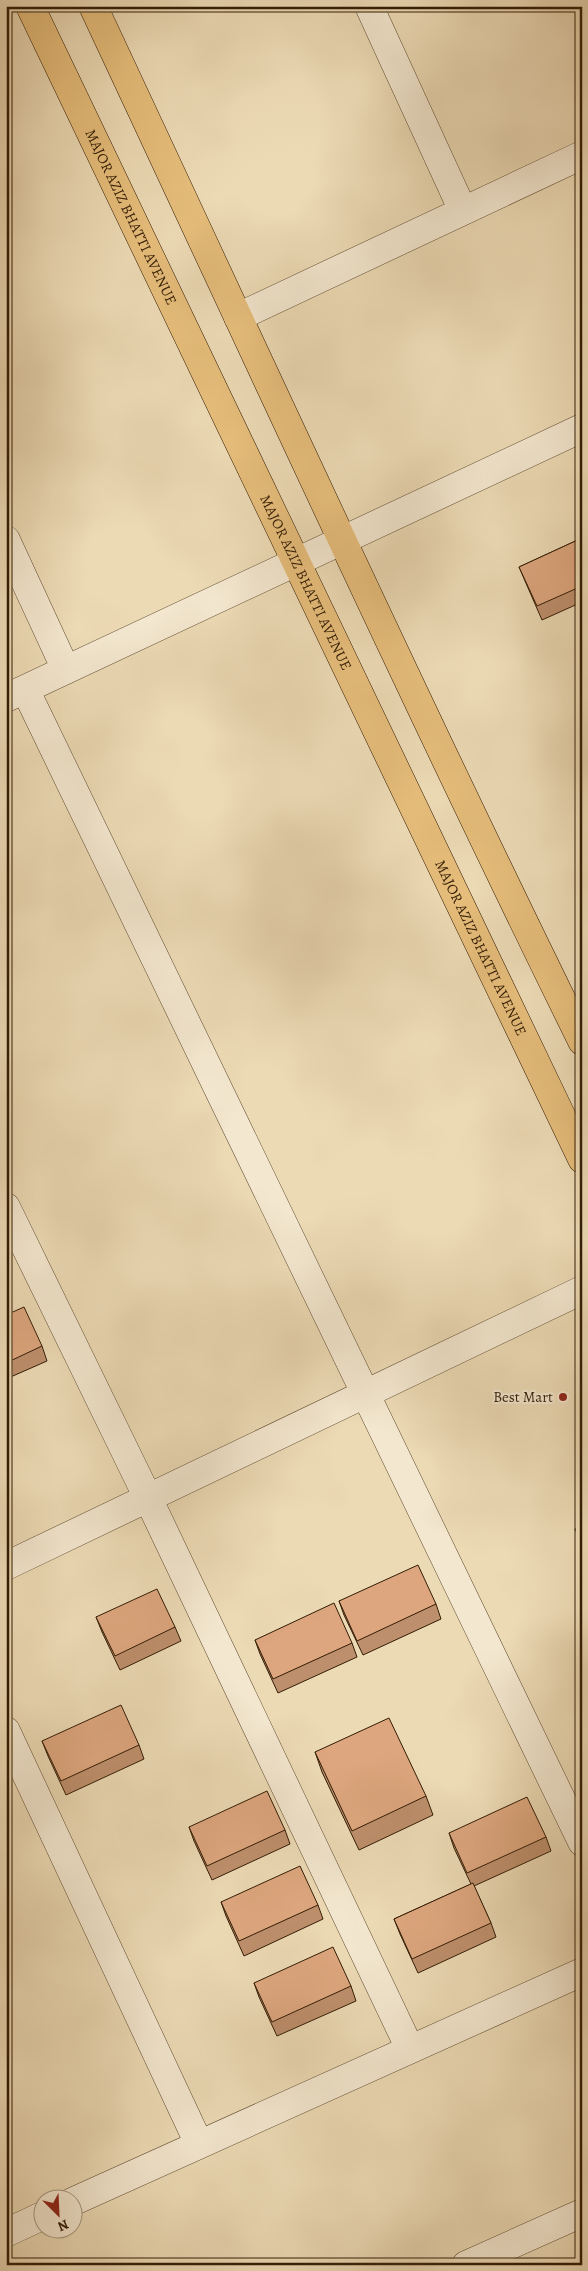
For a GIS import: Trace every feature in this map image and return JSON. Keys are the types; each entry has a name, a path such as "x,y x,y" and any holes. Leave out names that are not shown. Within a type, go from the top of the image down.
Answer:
{"main road":[{"name":"MAJOR AZIZ BHATTI AVENUE","path":"30,6 582,1159"},
{"path":"93,6 341,540 486,845 582,1040"}],"street":[{"path":"369,6 463,211"},
{"path":"238,317 582,155"},
{"path":"582,428 16,694 365,1395 582,1842"},
{"path":"6,540 66,670"},
{"path":"6,1207 148,1498 410,2049"},
{"path":"6,1566 582,1290"},
{"path":"6,1731 199,2144"},
{"path":"82,2197 582,1972"},
{"path":"466,2265 582,2213"},
{"path":"6,2233 32,2221"}],"building":[{"path":"582,538 582,586 537,606 519,567"},
{"path":"24,1307 42,1346 6,1363 6,1315"},
{"path":"582,1526 582,1543 575,1529"},
{"path":"418,1565 436,1604 357,1641 339,1601"},
{"path":"157,1589 175,1627 115,1656 96,1617"},
{"path":"334,1603 352,1643 273,1679 255,1640"},
{"path":"121,1705 139,1745 61,1781 42,1741"},
{"path":"389,1718 426,1796 352,1831 315,1752"},
{"path":"267,1791 285,1830 207,1866 189,1827"},
{"path":"527,1797 546,1837 467,1873 449,1833"},
{"path":"300,1866 318,1905 239,1941 221,1902"},
{"path":"473,1883 491,1923 412,1959 394,1919"},
{"path":"333,1947 351,1986 272,2022 254,1983"}],"place":[{"name":"Best Mart","path":"563,1397"}]}
